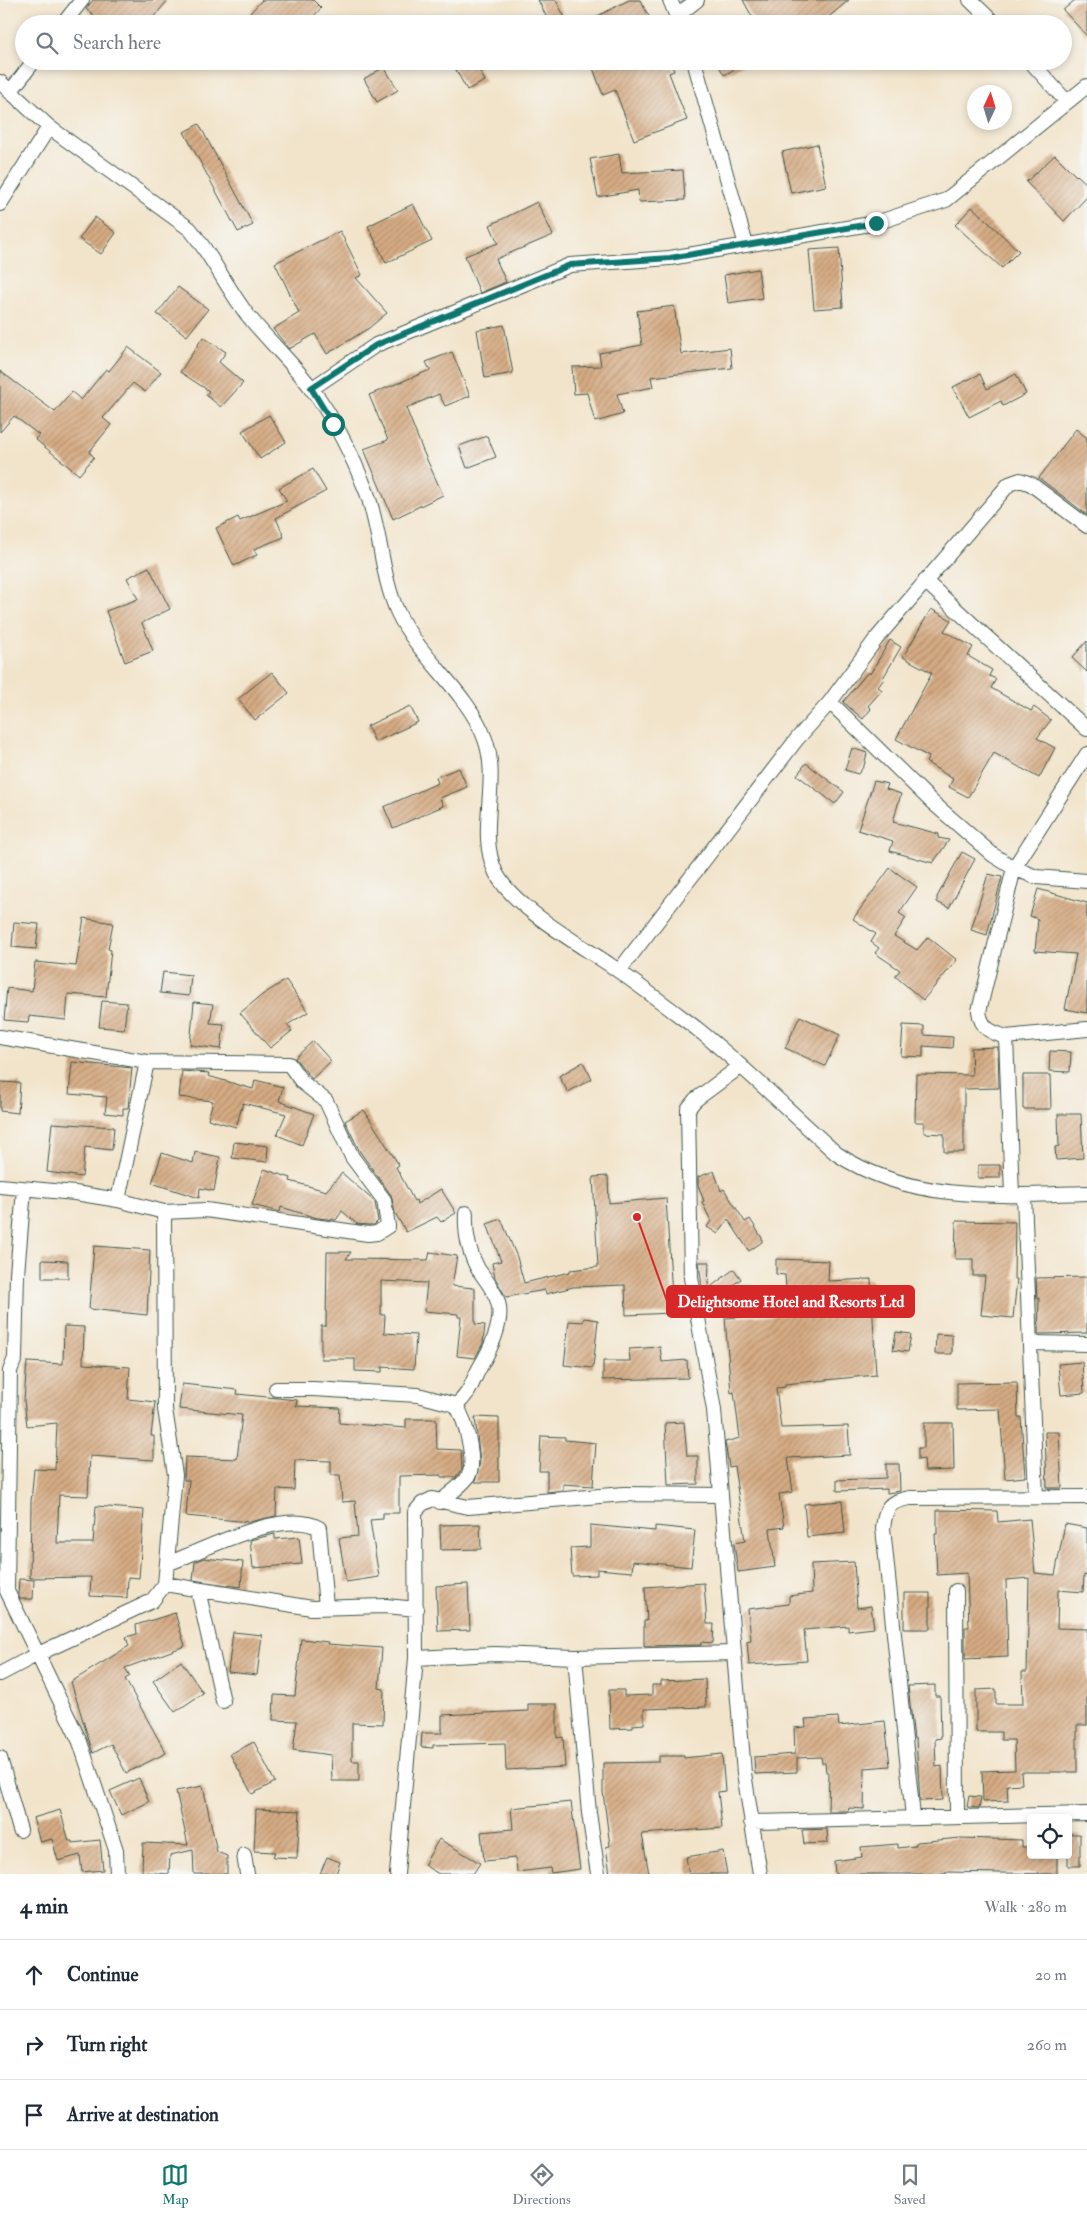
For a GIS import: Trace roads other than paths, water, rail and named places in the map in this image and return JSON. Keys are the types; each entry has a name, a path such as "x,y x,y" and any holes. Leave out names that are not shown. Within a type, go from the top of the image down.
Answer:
{"street":[{"path":"70,15 82,0"},
{"path":"670,0 676,15"},
{"path":"683,15 697,0"},
{"path":"970,0 986,15"},
{"path":"10,92 27,70"},
{"path":"697,70 746,245"},
{"path":"1038,70 1067,102"},
{"path":"0,82 49,127 190,229 205,248 243,309 311,388 344,444 367,495 398,612 413,637 474,716 485,738 492,763 488,831 496,873 508,889 550,926 619,972 697,1029 741,1066 837,1154 851,1163 883,1177 927,1190 949,1193 1018,1195 1087,1193"},
{"path":"311,388 376,345 570,265 670,258 876,223 946,200 1087,86"},
{"path":"0,204 49,127"},
{"path":"619,972 796,739 830,702 876,639 1009,484 1020,480 1031,484 1087,526"},
{"path":"925,581 1087,729"},
{"path":"830,702 932,802 993,855 1014,868 1036,877 1087,881"},
{"path":"1087,754 1014,868 979,1011 980,1022 990,1032 1006,1037 1087,1029"},
{"path":"0,1037 147,1062 289,1064 302,1082 326,1101 352,1157 384,1200 388,1226 377,1233 368,1234 206,1210 164,1212 118,1200 75,1193 0,1186"},
{"path":"1006,1037 1031,1343 1036,1497"},
{"path":"118,1200 147,1062"},
{"path":"741,1066 695,1100 688,1109 691,1278 714,1410 744,1772 760,1874"},
{"path":"24,1189 17,1274 15,1358 5,1371 6,1591 80,1742 116,1850 117,1874"},
{"path":"0,1674 36,1655 152,1601 165,1584 175,1475 164,1409 164,1212"},
{"path":"456,1405 467,1396 486,1356 498,1324 499,1313 498,1302 477,1267 470,1249 465,1230 466,1213"},
{"path":"1031,1343 1087,1344"},
{"path":"276,1389 322,1389 418,1395 456,1405 464,1418 469,1436 471,1469 468,1477 440,1502"},
{"path":"397,1874 416,1658 415,1512 422,1504 432,1499 468,1507 624,1494 721,1496"},
{"path":"912,1817 883,1528 886,1511 894,1501 910,1498 1087,1497"},
{"path":"168,1564 257,1528 301,1522 312,1524 319,1528 326,1608"},
{"path":"165,1584 312,1608 386,1606 417,1609"},
{"path":"198,1590 223,1701"},
{"path":"956,1591 957,1817"},
{"path":"416,1658 494,1654 575,1657 734,1653"},
{"path":"575,1657 589,1813 598,1874"},
{"path":"0,1758 20,1830"},
{"path":"751,1822 1087,1814"},
{"path":"244,1855 247,1874"}],"place":[{"name":"Delightsome Hotel and Resorts Ltd","path":"637,1217"}]}
